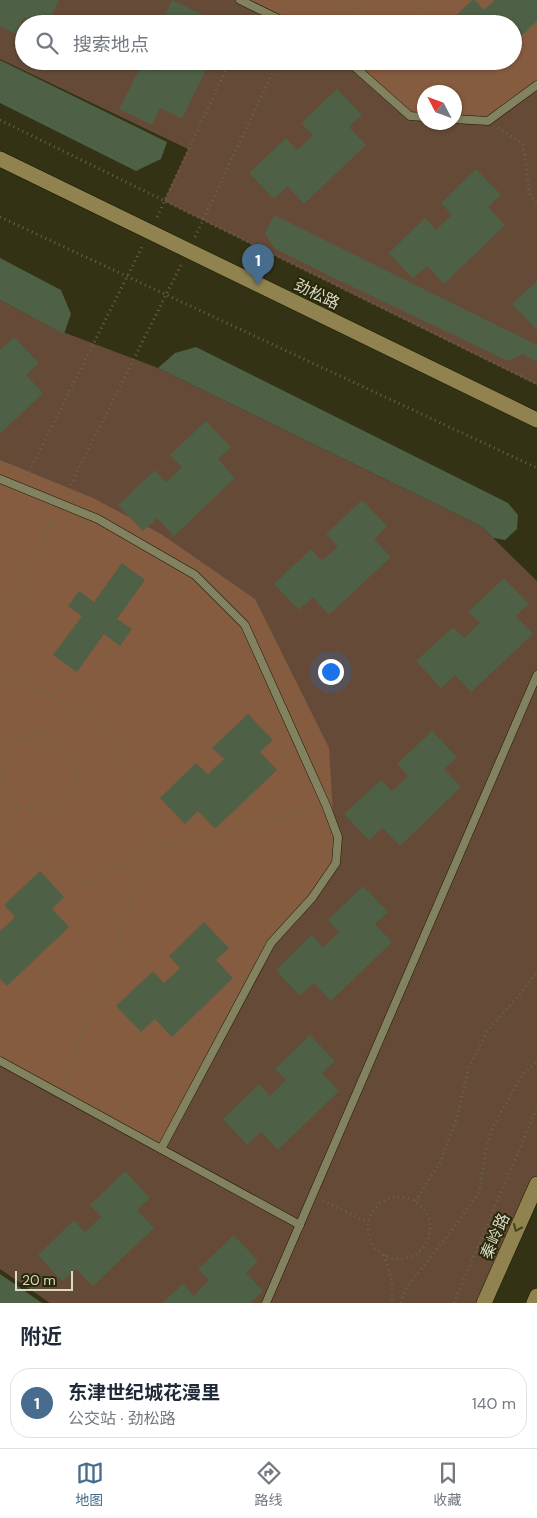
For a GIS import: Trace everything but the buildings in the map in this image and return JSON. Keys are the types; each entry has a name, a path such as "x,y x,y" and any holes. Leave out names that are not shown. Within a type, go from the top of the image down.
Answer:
{"street":[{"name":"劲松路","path":"0,159 537,420"},
{"name":"秦岭路","path":"484,1303 537,1184"},
{"path":"534,1303 537,1296"}],"lane":[{"path":"240,0 271,15"},
{"path":"358,70 410,116 417,116"},
{"path":"462,119 488,121 537,85"},
{"path":"0,479 98,519 195,575 245,625 326,805 338,837 336,863 312,898 271,943 161,1149"},
{"path":"266,1303 537,675"},
{"path":"0,1061 300,1225"}],"path":[{"path":"349,15 363,0"},
{"path":"412,15 427,0"},
{"path":"21,488 150,232 226,70"},
{"path":"0,631 60,504 189,251 274,70"},
{"path":"0,120 537,384"},
{"path":"488,121 523,144 530,195 537,203"},
{"path":"0,217 537,468"},
{"path":"0,670 114,731 152,847 60,1094"},
{"path":"41,735 53,738 63,744 75,765 71,790 64,799 53,806 29,809 18,804 8,796 2,786 1,758 17,740 29,736 41,735"},
{"path":"0,834 18,804"},
{"path":"0,844 86,885 152,847 326,805"},
{"path":"415,1201 440,1163 458,1117 468,1067 488,1030 537,972"},
{"path":"401,1303 406,1288 453,1229 479,1192 486,1150 493,1126 523,1074 537,1062"},
{"path":"454,1303 537,1108"},
{"path":"312,1196 368,1222"},
{"path":"405,1197 415,1201 423,1208 428,1217 430,1228 423,1248 405,1258 394,1258 384,1255 376,1249 368,1232 368,1222 378,1205 386,1199 405,1197"},
{"path":"384,1255 392,1281 392,1303"}],"shaded area":[{"path":"0,0 537,0 537,385 164,201 188,149 23,70 522,70 522,15 15,15 15,66 0,59"},
{"path":"240,0 537,0 537,85 488,121 462,119 462,85 417,85 417,116 410,116 358,70 522,70 522,15 271,15"},
{"path":"0,300 55,329 158,368 483,527 537,581 537,1178 483,1303 50,1303 0,1269"},
{"path":"0,460 93,498 161,534 255,599 329,748 336,863 271,943 161,1149 0,1064"}],"place":[{"name":"东津世纪城花漫里","path":"258,285"}]}
